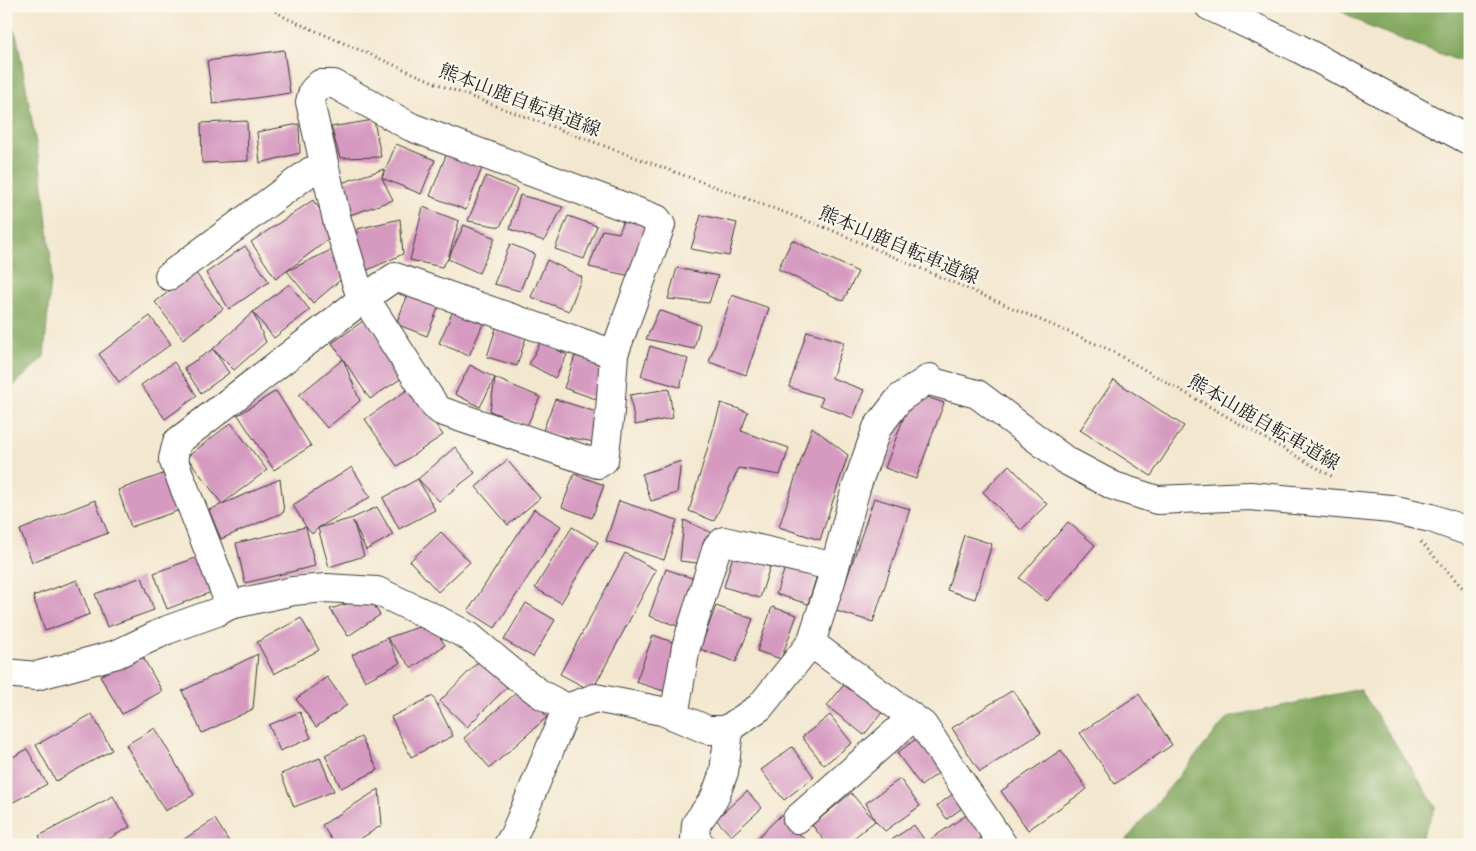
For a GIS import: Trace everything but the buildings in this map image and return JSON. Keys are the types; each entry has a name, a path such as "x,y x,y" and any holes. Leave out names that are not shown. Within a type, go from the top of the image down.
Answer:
{"street":[{"path":"1209,6 1298,48 1470,141"},
{"path":"320,84 334,84 411,127 657,219 661,225 614,354 604,460 598,464 441,411 435,406 359,292 337,220 325,169 310,102 313,92 320,84"},
{"path":"169,276 311,171 325,169"},
{"path":"230,605 173,459 177,442 364,298 395,277 614,354"},
{"path":"6,673 36,676 117,654 167,630 217,612 230,605 293,591 326,588 377,592 470,637 542,695 567,708 595,698 662,711 708,730 726,730 760,707 812,643 856,488 877,428 900,398 930,378 933,382 978,394 1065,460 1114,486 1157,500 1250,496 1381,508 1431,518 1470,532"},
{"path":"674,716 686,647 717,547 724,541 835,567"},
{"path":"812,643 923,725 1003,845"},
{"path":"508,845 567,708"},
{"path":"797,819 912,718"},
{"path":"701,845 695,839 696,824 714,799 724,772 728,738 726,730"}],"path":[{"name":"熊本山鹿自転車道線","path":"268,6 286,18 445,87 829,229 1110,350 1340,480"},
{"path":"1417,538 1470,596"}],"green space":[{"path":"1333,6 1470,6 1470,65 1367,26"},
{"path":"6,13 17,37 42,177 52,268 44,357 6,393"},
{"path":"1360,689 1436,807 1418,845 1122,845 1227,718"}]}
